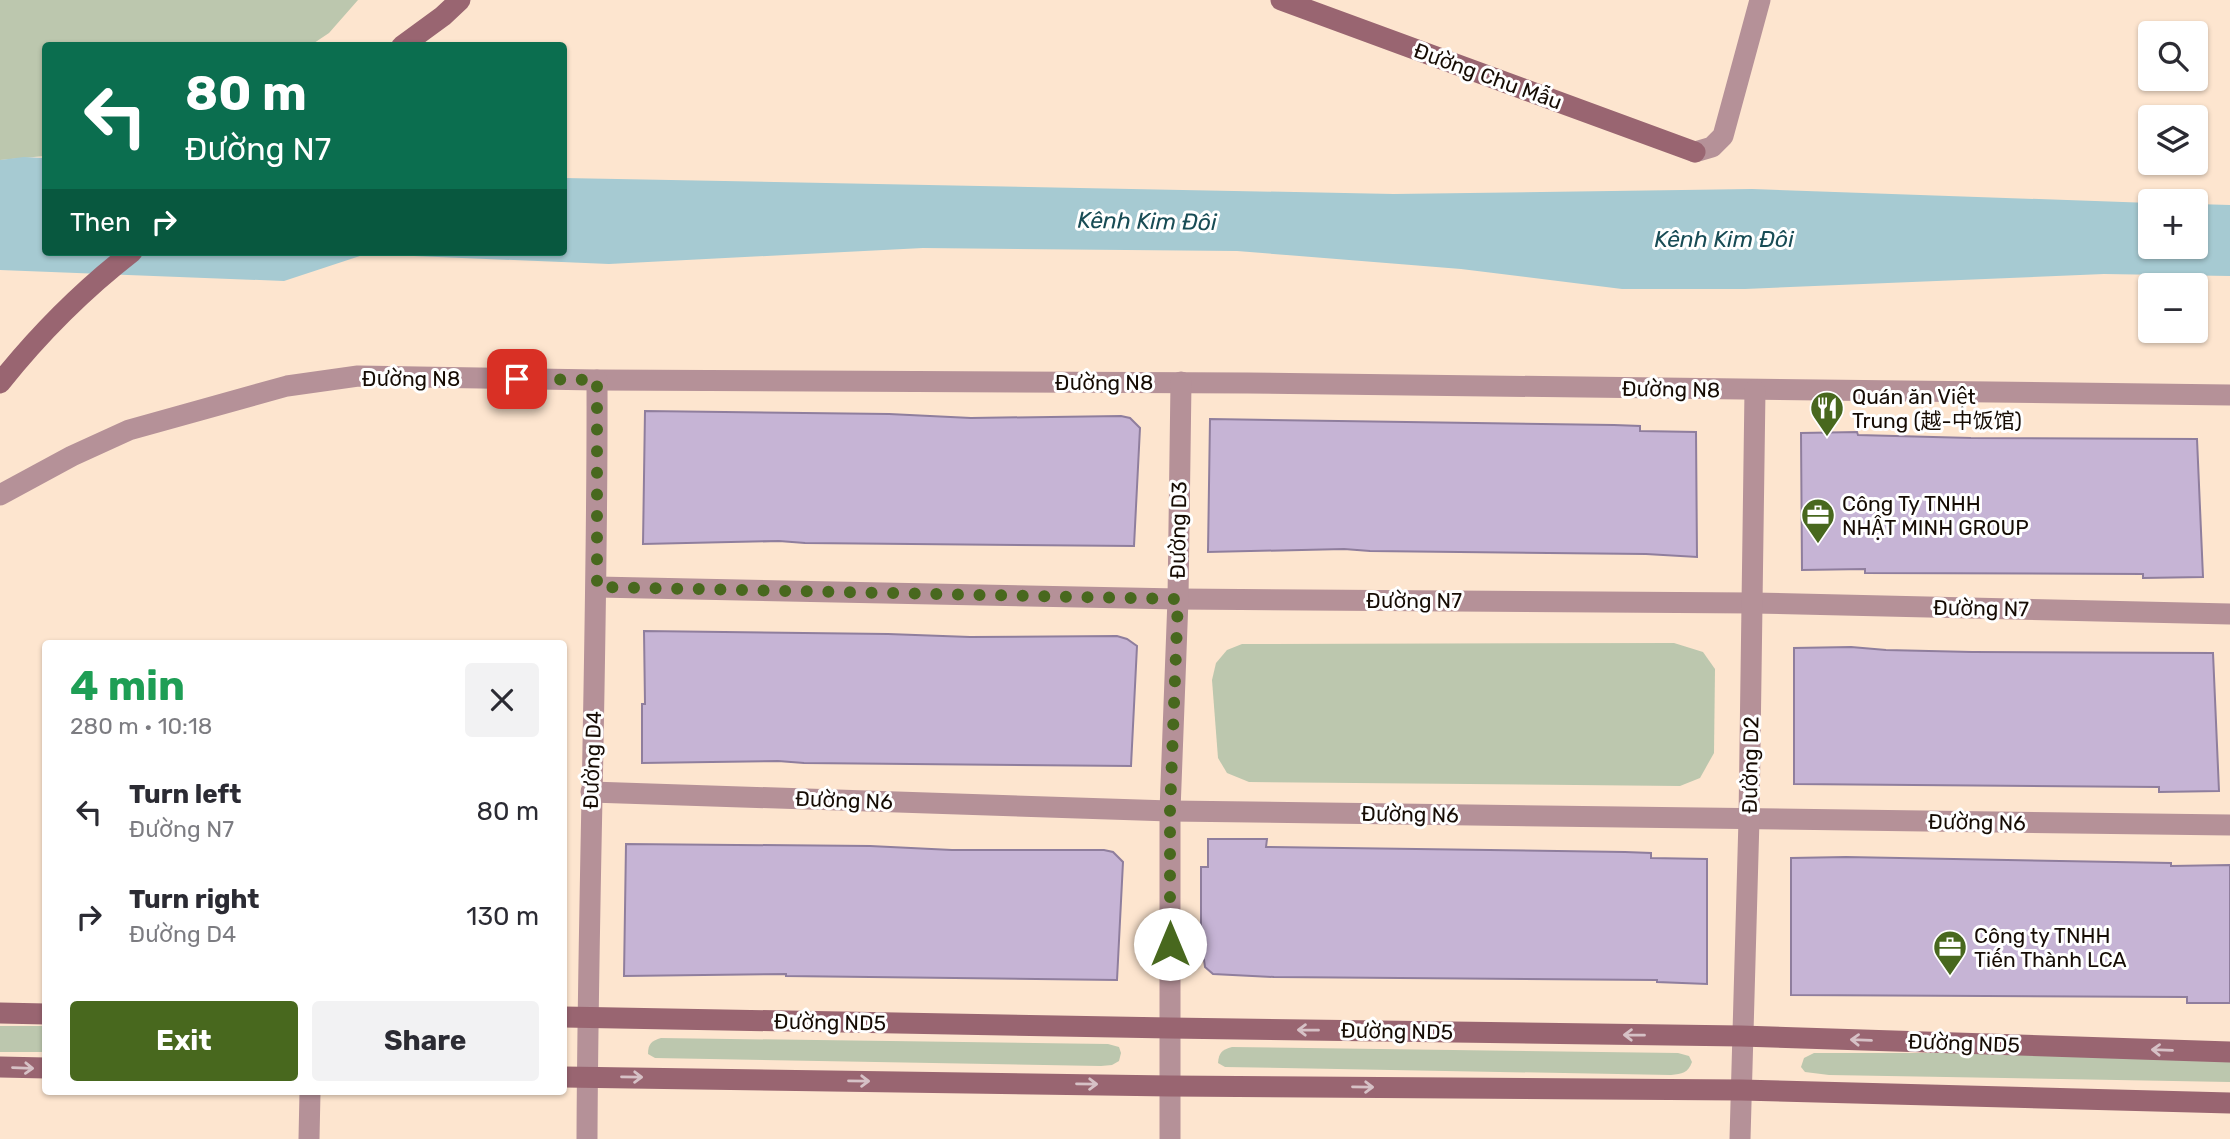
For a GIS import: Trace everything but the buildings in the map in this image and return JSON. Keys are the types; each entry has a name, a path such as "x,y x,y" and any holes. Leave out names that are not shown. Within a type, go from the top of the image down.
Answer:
{"street":[{"path":"407,42 460,0"},
{"name":"Đường Chu Mẫu","path":"1281,0 1695,152 1712,148 1723,136 1760,0"},
{"path":"0,383 26,350 127,256"},
{"name":"Đường N8","path":"0,495 72,456 129,430 287,386 358,376 597,380 1181,382 2230,395"},
{"name":"Đường D4","path":"587,1139 591,792 597,587 597,380"},
{"name":"Đường D3","path":"1170,1139 1170,811 1178,599 1181,382"},
{"name":"Đường D2","path":"1740,1139 1749,819 1755,390"},
{"name":"Đường N7","path":"597,587 1178,599 1753,603 2230,614"},
{"name":"Đường N6","path":"591,792 1170,811 2230,825"},
{"path":"0,1013 42,1014"},
{"name":"Đường ND5","path":"567,1017 1741,1036 2230,1052"},
{"path":"0,1067 42,1068"},
{"path":"567,1077 1170,1086 1741,1090 2230,1103"},
{"path":"309,1139 310,1095"}],"green space":[{"path":"0,0 358,0 329,33 316,42 42,42 42,156 0,160"},
{"path":"1674,643 1703,652 1715,669 1714,753 1700,778 1680,786 1249,782 1227,773 1218,758 1212,680 1216,663 1227,650 1242,644"},
{"path":"0,1026 42,1026 42,1052 0,1052"},
{"path":"661,1038 1108,1044 1119,1047 1121,1053 1119,1061 1101,1066 655,1058 648,1054 649,1047 653,1041"},
{"path":"1232,1047 1678,1053 1689,1056 1692,1062 1689,1069 1671,1075 1225,1067 1218,1063 1222,1052"},
{"path":"1814,1053 1964,1053 2230,1061 2230,1082 1829,1075 1805,1072 1801,1067 1804,1058"}],"water":[{"name":"Kênh Kim Đôi","path":"24,157 42,158 42,256 360,256 284,281 0,270 0,160"},
{"name":"Kênh Kim Đôi","path":"567,178 1394,194 1752,189 2138,203 2138,259 2208,259 2208,204 2230,205 2230,276 2208,276 2208,273 2138,273 1745,289 1622,289 1461,269 1237,251 923,248 609,264 415,256 567,256"}],"place":[{"name":"Quán ăn Việt Trung (越-中饭馆)","path":"1827,438"},
{"name":"Công Ty TNHH NHẬT MINH GROUP","path":"1818,545"},
{"name":"Công ty TNHH Tiến Thành LCA","path":"1950,977"}],"route":[{"path":"517,379 597,380 597,587 1178,599 1170,811 1170,944"}]}
